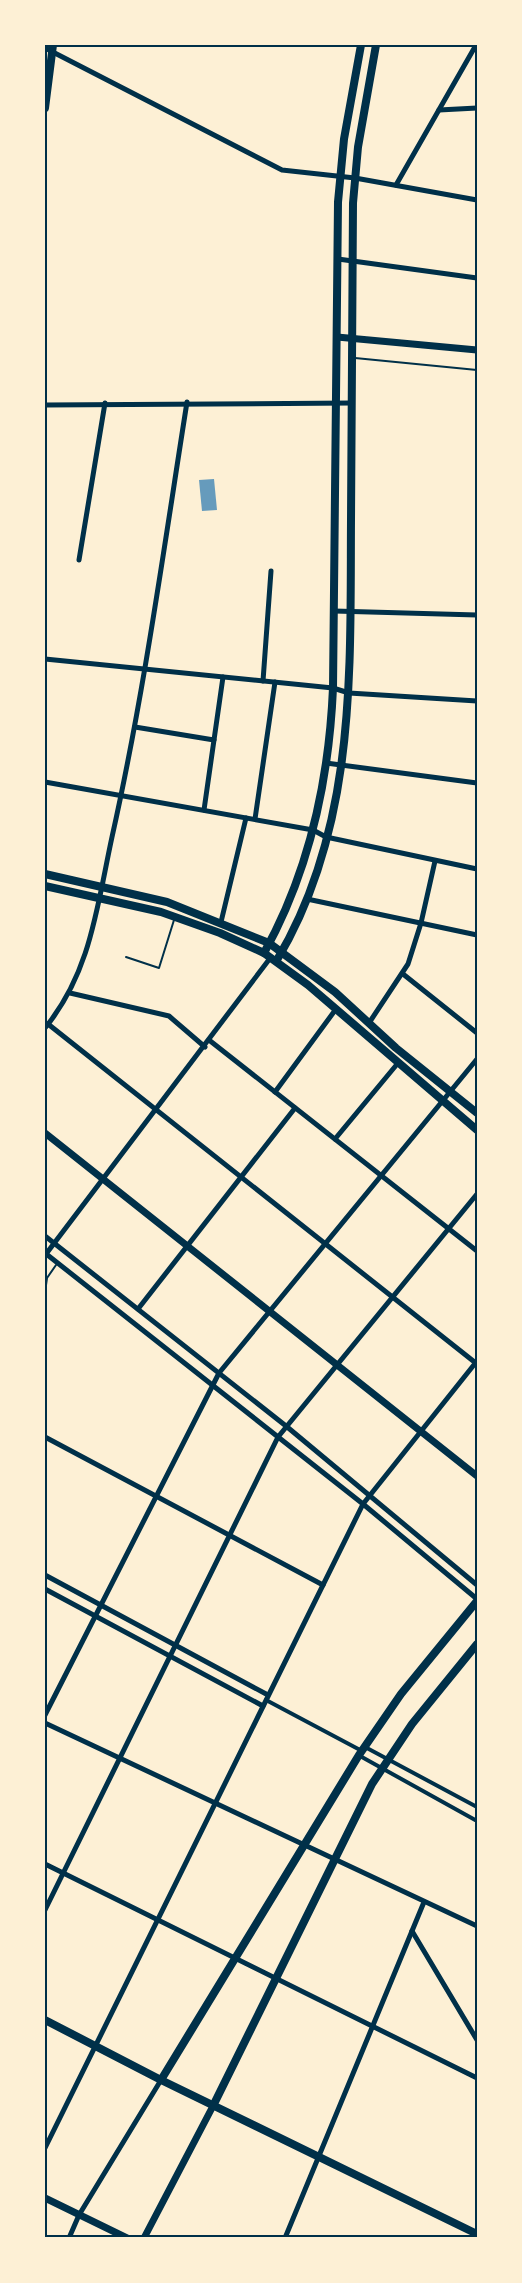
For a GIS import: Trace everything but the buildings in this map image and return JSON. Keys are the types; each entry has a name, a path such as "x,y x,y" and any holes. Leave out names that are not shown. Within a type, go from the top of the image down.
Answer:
{"main road":[{"path":"271,956 269,943 295,886 313,830 326,763 333,688 340,176 361,45"},
{"path":"271,956 282,951 306,899 326,837 342,766 349,693 351,338 355,178 376,45"},
{"path":"45,108 50,48"},
{"path":"45,874 183,907 269,943 335,992 477,1113"},
{"path":"45,886 177,917 271,956 477,1130"},
{"path":"161,2080 362,1751 423,1666 477,1600"},
{"path":"213,2106 333,1859 381,1767 477,1644"},
{"path":"45,2020 213,2106 477,2234"}],"street":[{"path":"396,185 476,45"},
{"path":"50,48 282,170 355,178 477,200"},
{"path":"439,110 477,108"},
{"path":"338,259 477,278"},
{"path":"337,337 477,350"},
{"path":"45,2148 363,1504 476,1362 46,1026 70,993 80,972 102,886 135,727 187,402"},
{"path":"45,405 187,402 352,403"},
{"path":"79,560 105,403"},
{"path":"263,681 271,571"},
{"path":"334,611 477,615"},
{"path":"45,659 333,688 349,693 477,701"},
{"path":"204,810 223,677"},
{"path":"255,819 275,682"},
{"path":"135,727 214,740"},
{"path":"326,763 477,783"},
{"path":"45,782 313,830 326,837 477,869"},
{"path":"220,922 246,818"},
{"path":"369,1023 403,974 421,923 435,861"},
{"path":"306,899 477,935"},
{"path":"271,956 210,1041 46,1253 363,1504 477,1600"},
{"path":"403,974 477,1033"},
{"path":"70,993 170,1016 205,1047"},
{"path":"275,1092 336,1009"},
{"path":"210,1041 477,1251"},
{"path":"45,1715 99,1604 219,1373 477,1059"},
{"path":"336,1140 398,1064"},
{"path":"138,1309 295,1108"},
{"path":"45,1133 477,1476"},
{"path":"45,1910 279,1437 477,1194"},
{"path":"45,1236 286,1426 477,1585"},
{"path":"45,1437 323,1585"},
{"path":"45,1575 176,1644 265,1700"},
{"path":"45,1588 170,1655 265,1700 362,1751 387,1759 477,1808"},
{"path":"45,1724 477,1926"},
{"path":"362,1751 381,1767 477,1821"},
{"path":"45,1864 477,2078"},
{"path":"285,2238 424,1902"},
{"path":"412,1931 477,2040"},
{"path":"69,2238 79,2215 161,2080"},
{"path":"144,2238 213,2106"},
{"path":"45,2198 127,2238"}],"lane":[{"path":"337,356 477,370"},
{"path":"126,957 159,968 177,917 183,907"},
{"path":"45,1292 46,1278 57,1263"}],"water":[{"path":"214,479 217,510 202,511 199,480"}]}
